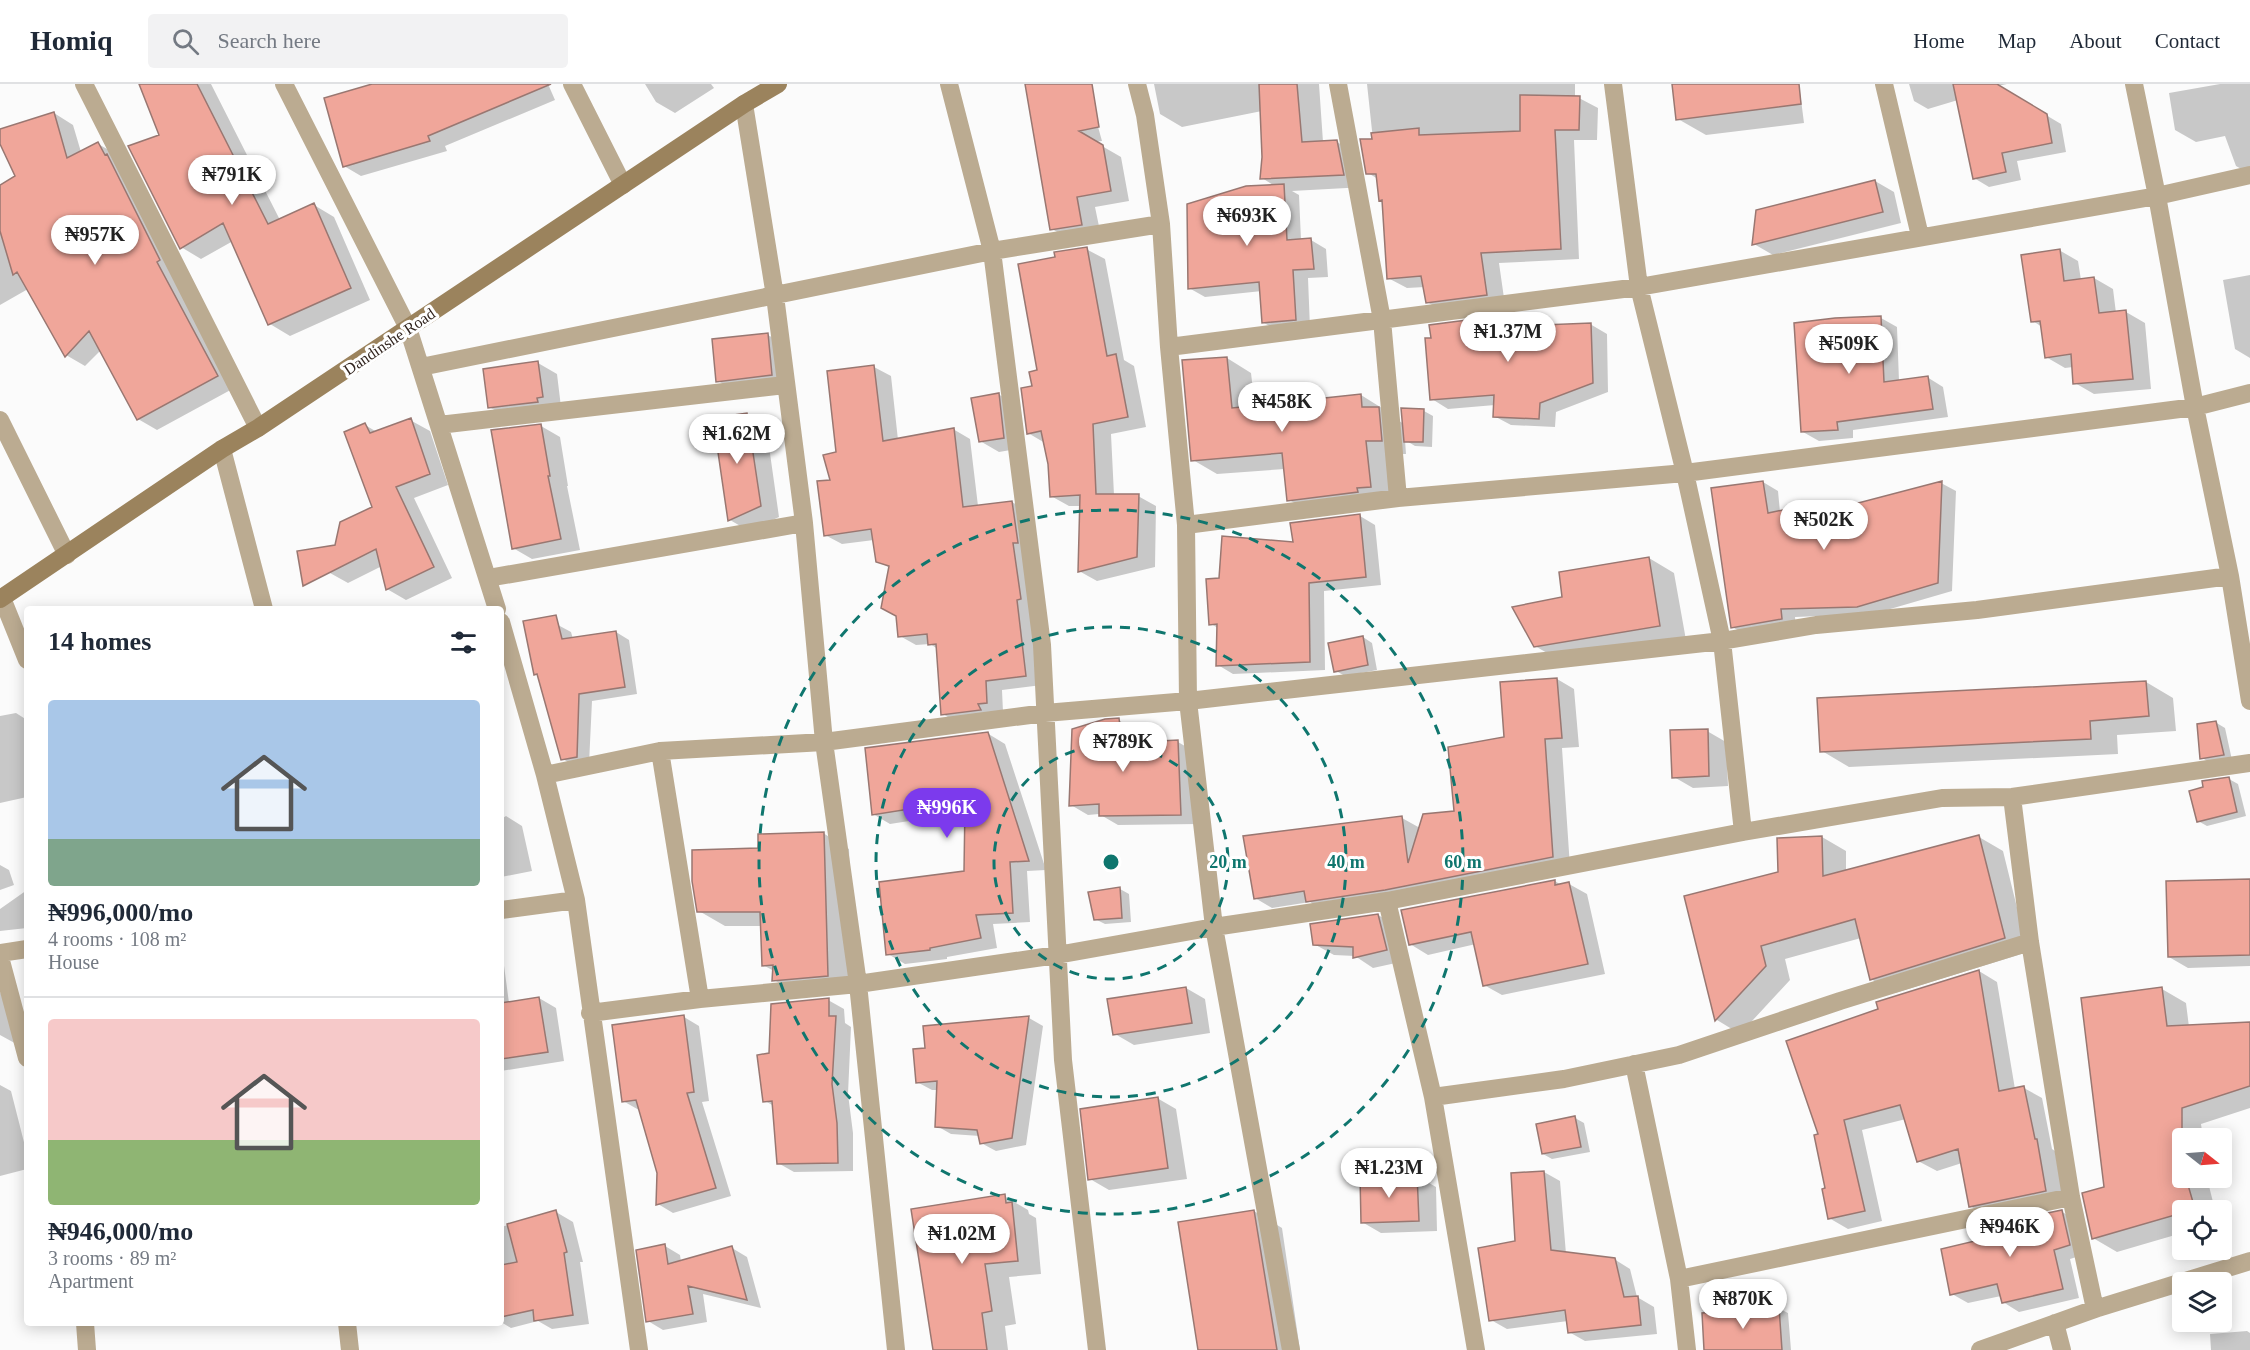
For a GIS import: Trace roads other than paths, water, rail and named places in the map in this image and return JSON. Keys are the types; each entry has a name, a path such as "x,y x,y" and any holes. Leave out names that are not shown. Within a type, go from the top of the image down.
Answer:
{"street":[{"path":"84,84 258,428"},
{"path":"284,84 408,328 496,606"},
{"path":"572,84 623,185"},
{"name":"Dandinshe Road","path":"1,598 222,449 258,428 744,104 778,84"},
{"path":"949,84 992,251 1042,645 1064,1060 1097,1350"},
{"path":"1137,84 1145,115 1161,224 1169,347 1186,525 1188,701 1214,927 1291,1350"},
{"path":"1338,84 1382,320 1398,498"},
{"path":"1613,84 1639,287 1685,473 1722,641 1743,832"},
{"path":"1884,84 1920,236"},
{"path":"2134,84 2157,196 2195,407 2230,576 2250,701"},
{"path":"744,104 775,296 804,523 824,742 858,984 896,1350"},
{"path":"1169,347 1639,287 2157,196 2250,175"},
{"path":"421,367 992,251 1161,224"},
{"path":"439,425 785,385"},
{"path":"1186,525 1398,498 1685,473 2195,407 2250,393"},
{"path":"0,420 67,555"},
{"path":"222,449 263,606"},
{"path":"488,578 804,523"},
{"path":"545,775 660,751 824,742 1045,713 1188,701 1722,641 1815,625 1977,610 2230,576"},
{"path":"1,598 24,653"},
{"path":"504,632 545,775 576,900 590,1013 639,1350"},
{"path":"660,751 700,999"},
{"path":"590,1013 700,999 858,984 1057,955 1214,927 1387,901 1743,832 1942,798 2012,797 2250,763"},
{"path":"2012,797 2030,942 2071,1197 2095,1309"},
{"path":"504,910 576,900"},
{"path":"1387,901 1434,1097 1476,1350"},
{"path":"1434,1097 1564,1079 1678,1055 1840,1001 2030,942"},
{"path":"24,950 0,955 24,1047"},
{"path":"1634,1064 1679,1279 1687,1350"},
{"path":"1679,1279 2071,1197"},
{"path":"1980,1350 2095,1309 2250,1260"},
{"path":"2055,1323 2062,1350"},
{"path":"85,1326 87,1350"},
{"path":"347,1326 350,1350"}]}
